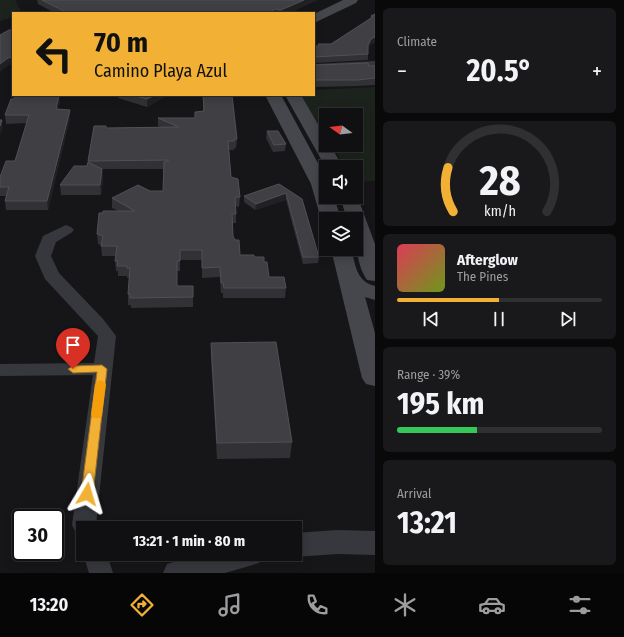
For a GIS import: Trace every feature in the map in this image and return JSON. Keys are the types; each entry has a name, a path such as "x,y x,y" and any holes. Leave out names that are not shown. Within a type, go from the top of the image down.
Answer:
{"main road":[{"path":"310,12 335,0"},
{"path":"315,18 352,0"},
{"path":"274,96 319,172"},
{"path":"294,96 330,160"},
{"path":"351,204 375,275"},
{"path":"342,256 375,378"},
{"path":"350,281 361,289 375,293"}],"street":[{"path":"315,67 375,64"},
{"path":"66,230 49,240 43,256 51,275 97,323 107,336 84,521"},
{"path":"0,370 102,369"},
{"path":"302,544 337,542 375,543"},
{"path":"97,561 101,573"},
{"path":"178,573 222,561"}],"shaded area":[{"path":"0,0 15,0 21,12 12,12 12,17 0,21"},
{"path":"375,87 375,181 363,182 363,160 341,160 336,152 363,152 363,108 319,108 319,125 301,96 315,96 315,90"}],"building":[{"path":"42,0 304,0 281,10 276,9 270,12 66,12"},
{"path":"375,14 375,37 371,39 368,45 368,54 315,57 315,46 319,46 318,44 331,44 373,17 371,16"},
{"path":"12,30 12,57 8,58 0,64 0,35"},
{"path":"368,63 369,66 375,66 375,78 358,80 315,80 315,65"},
{"path":"15,96 59,96 56,109 70,110 47,201 5,201 9,187 0,187 0,177 6,161 15,161 29,115 5,115 11,99 14,99"},
{"path":"136,96 153,96 147,99"},
{"path":"203,96 232,96 237,139 234,139 234,141 228,141 231,177 238,179 240,197 236,197 235,199 236,214 232,214 233,236 235,240 239,240 240,255 264,257 264,262 267,262 269,277 284,277 286,288 224,288 223,283 221,283 220,267 202,268 202,250 180,250 180,261 177,261 177,286 193,286 193,297 130,298 130,294 128,294 130,268 127,268 127,266 117,266 118,261 115,261 117,246 101,246 103,236 97,234 99,213 103,213 103,211 135,211 112,198 138,185 150,191 163,191 164,162 169,160 88,161 94,126 106,126 106,128 179,127 158,118 195,118 195,112 204,111"},
{"path":"267,131 278,131 286,144 274,145"},
{"path":"88,162 102,169 100,185 60,185 74,166 87,166"},
{"path":"279,184 302,199 319,257 303,257 286,193 256,204 244,196"},
{"path":"276,342 292,442 217,443 211,343"}],"slow traffic":[{"path":"97,415 100,384"}],"route":[{"path":"73,369 102,369 87,494"}]}
